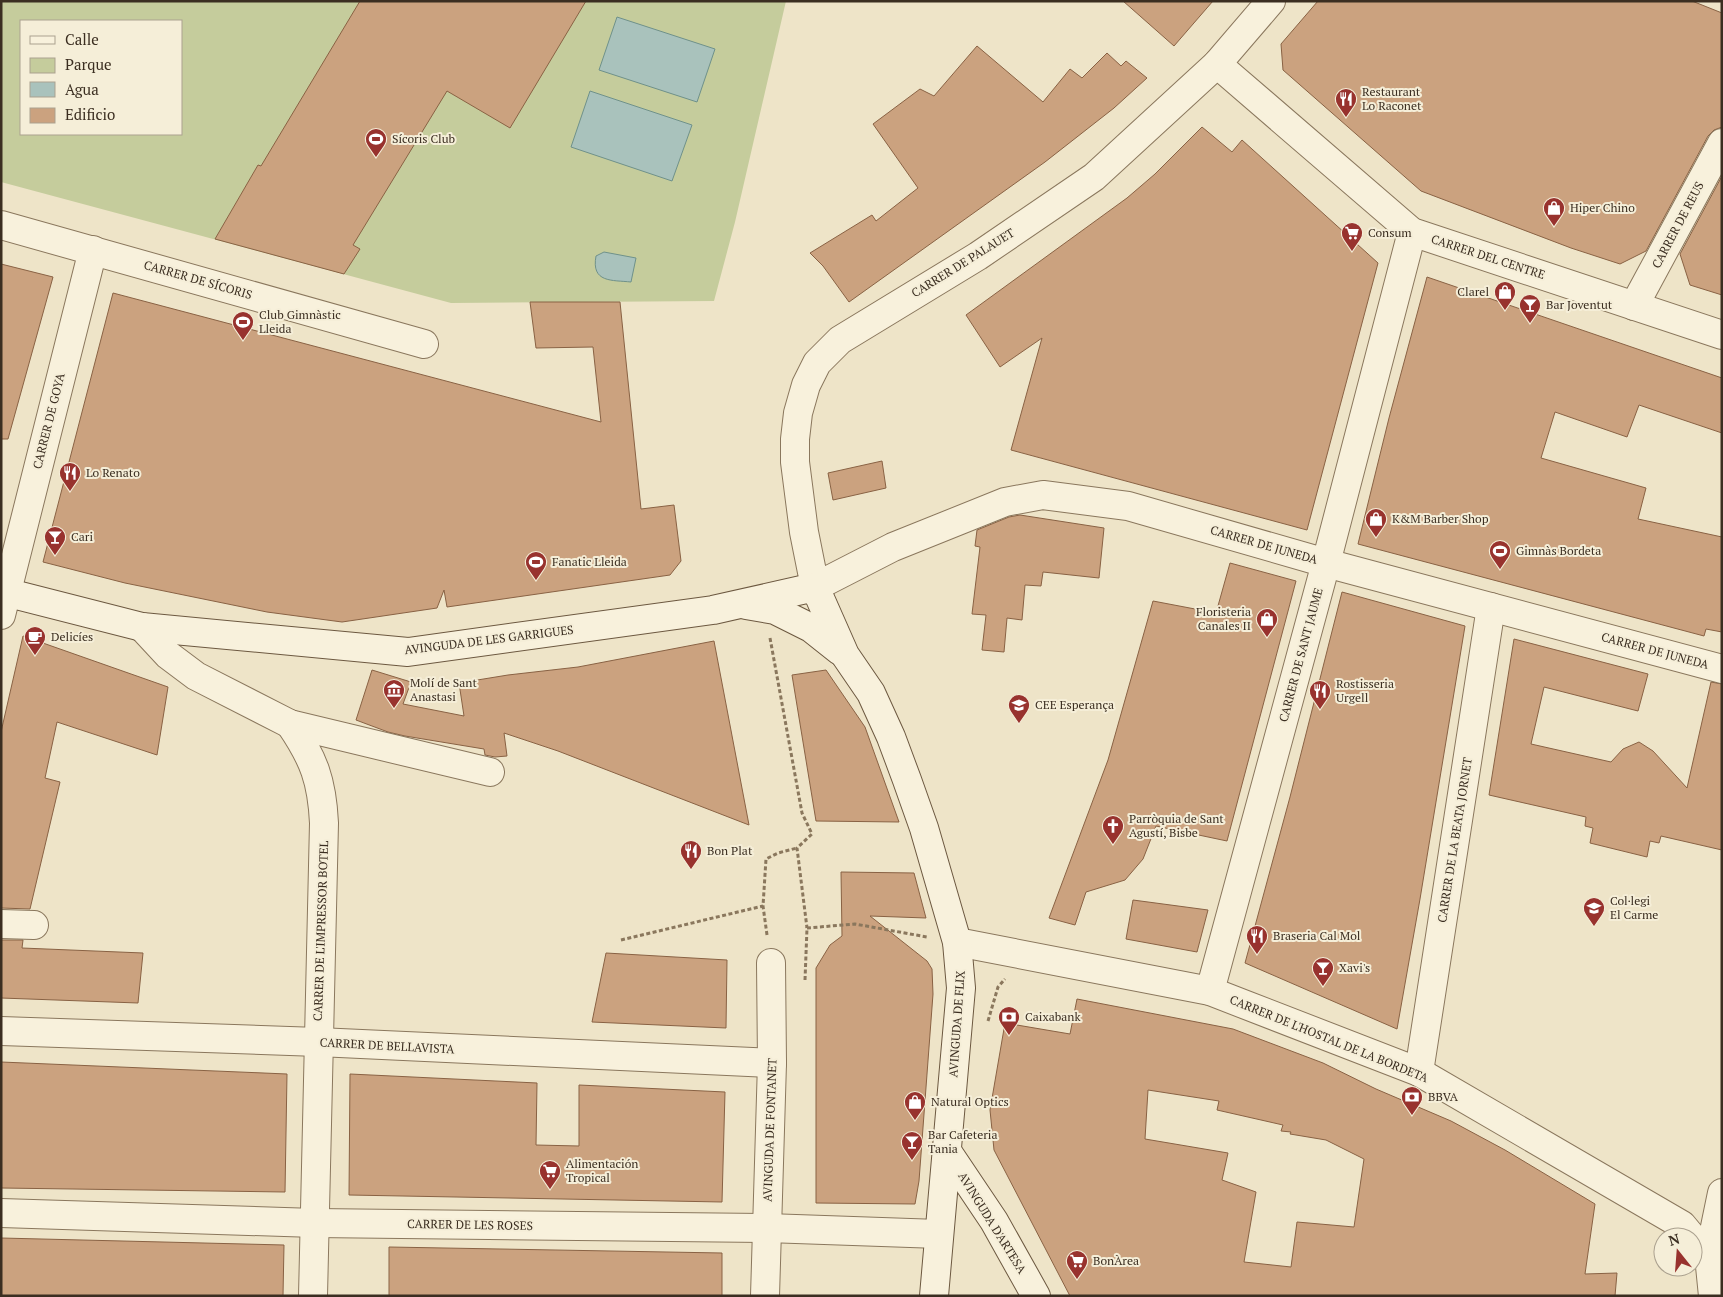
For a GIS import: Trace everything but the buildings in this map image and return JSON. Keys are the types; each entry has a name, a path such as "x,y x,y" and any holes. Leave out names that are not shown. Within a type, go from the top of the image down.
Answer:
{"street":[{"name":"CARRER DE PALAUET","path":"845,655 815,587 804,532 795,462 798,413 806,385 817,363 840,340 978,256 1094,177 1217,64 1271,1"},
{"name":"CARRER DEL CENTRE","path":"1217,64 1412,232 1722,335"},
{"name":"CARRER DE REUS","path":"1634,306 1722,143"},
{"name":"CARRER DE SÍCORIS","path":"1,225 424,344"},
{"name":"CARRER DE SANT JAUME","path":"1210,991 1326,563 1412,232"},
{"name":"CARRER DE GOYA","path":"3,600 93,250"},
{"name":"CARRER DE JUNEDA","path":"751,606 815,587 893,547 1005,502 1043,495 1128,506 1326,563 1722,669"},
{"name":"AVINGUDA DE LES GARRIGUES","path":"3,600 63,606 142,627 408,652 751,606"},
{"path":"751,606 775,610 811,628 845,655"},
{"name":"CARRER DE LA BEATA JORNET","path":"1419,1072 1491,607"},
{"path":"142,627 168,654 196,676 290,724 490,772"},
{"name":"AVINGUDA DE FLIX","path":"845,655 871,693 891,737 924,828 957,942 961,988 934,1296"},
{"name":"CARRER DE L'IMPRESSOR BOTEL","path":"290,724 313,763 323,802 324,824 313,1296"},
{"path":"1,924 34,925"},
{"name":"CARRER DE L'HOSTAL DE LA BORDETA","path":"957,942 1210,991 1419,1072 1682,1225 1704,1248"},
{"name":"AVINGUDA DE FONTANET","path":"765,1296 772,1063 771,963"},
{"name":"CARRER DE BELLAVISTA","path":"1,1031 318,1042 772,1063"},
{"name":"AVINGUDA D'ARTESA","path":"947,1151 994,1222 1036,1296"},
{"path":"1713,1296 1704,1248 1722,1193"},
{"name":"CARRER DE LES ROSES","path":"1,1213 315,1223 767,1228 939,1234"}],"path":[{"path":"751,606 802,813 812,834 797,848 778,853 766,859 764,906 771,963"},
{"path":"797,848 806,928 805,980"},
{"path":"620,940 764,906"},
{"path":"806,928 855,924 957,942"},
{"path":"988,1023 998,987 1007,977 1001,952"}],"green space":[{"name":"Sícoris Club","path":"1,1 786,1 735,222 714,301 451,303 1,182"}],"water":[{"path":"617,17 715,49 697,102 599,70"},
{"path":"590,91 692,125 672,181 571,147"},
{"path":"604,252 636,258 631,282 610,280 600,276 595,265 596,256"}],"place":[{"name":"Restaurant Lo Raconet","path":"1346,118"},
{"name":"Sícoris Club","path":"376,158"},
{"name":"Hiper Chino","path":"1554,227"},
{"name":"Consum","path":"1352,252"},
{"name":"Clarel","path":"1505,311"},
{"name":"Bar Joventut","path":"1530,324"},
{"name":"Club Gimnàstic Lleida","path":"243,341"},
{"name":"Lo Renato","path":"70,492"},
{"name":"K&M Barber Shop","path":"1376,538"},
{"name":"Cari","path":"55,556"},
{"name":"Gimnàs Bordeta","path":"1500,570"},
{"name":"Fanatic Lleida","path":"536,581"},
{"name":"Floristeria Canales II","path":"1267,638"},
{"name":"Delicíes","path":"35,656"},
{"name":"Molí de Sant Anastasi","path":"394,709"},
{"name":"Rostisseria Urgell","path":"1320,710"},
{"name":"CEE Esperança","path":"1019,724"},
{"name":"Parròquia de Sant Agustí, Bisbe","path":"1113,845"},
{"name":"Bon Plat","path":"691,870"},
{"name":"Col·legi El Carme","path":"1594,927"},
{"name":"Braseria Cal Mol","path":"1257,955"},
{"name":"Xavi's","path":"1323,987"},
{"name":"Caixabank","path":"1009,1036"},
{"name":"BBVA","path":"1412,1116"},
{"name":"Natural Optics","path":"915,1121"},
{"name":"Bar Cafeteria Tania","path":"912,1161"},
{"name":"Alimentación Tropical","path":"550,1190"},
{"name":"BonÀrea","path":"1077,1280"}]}
